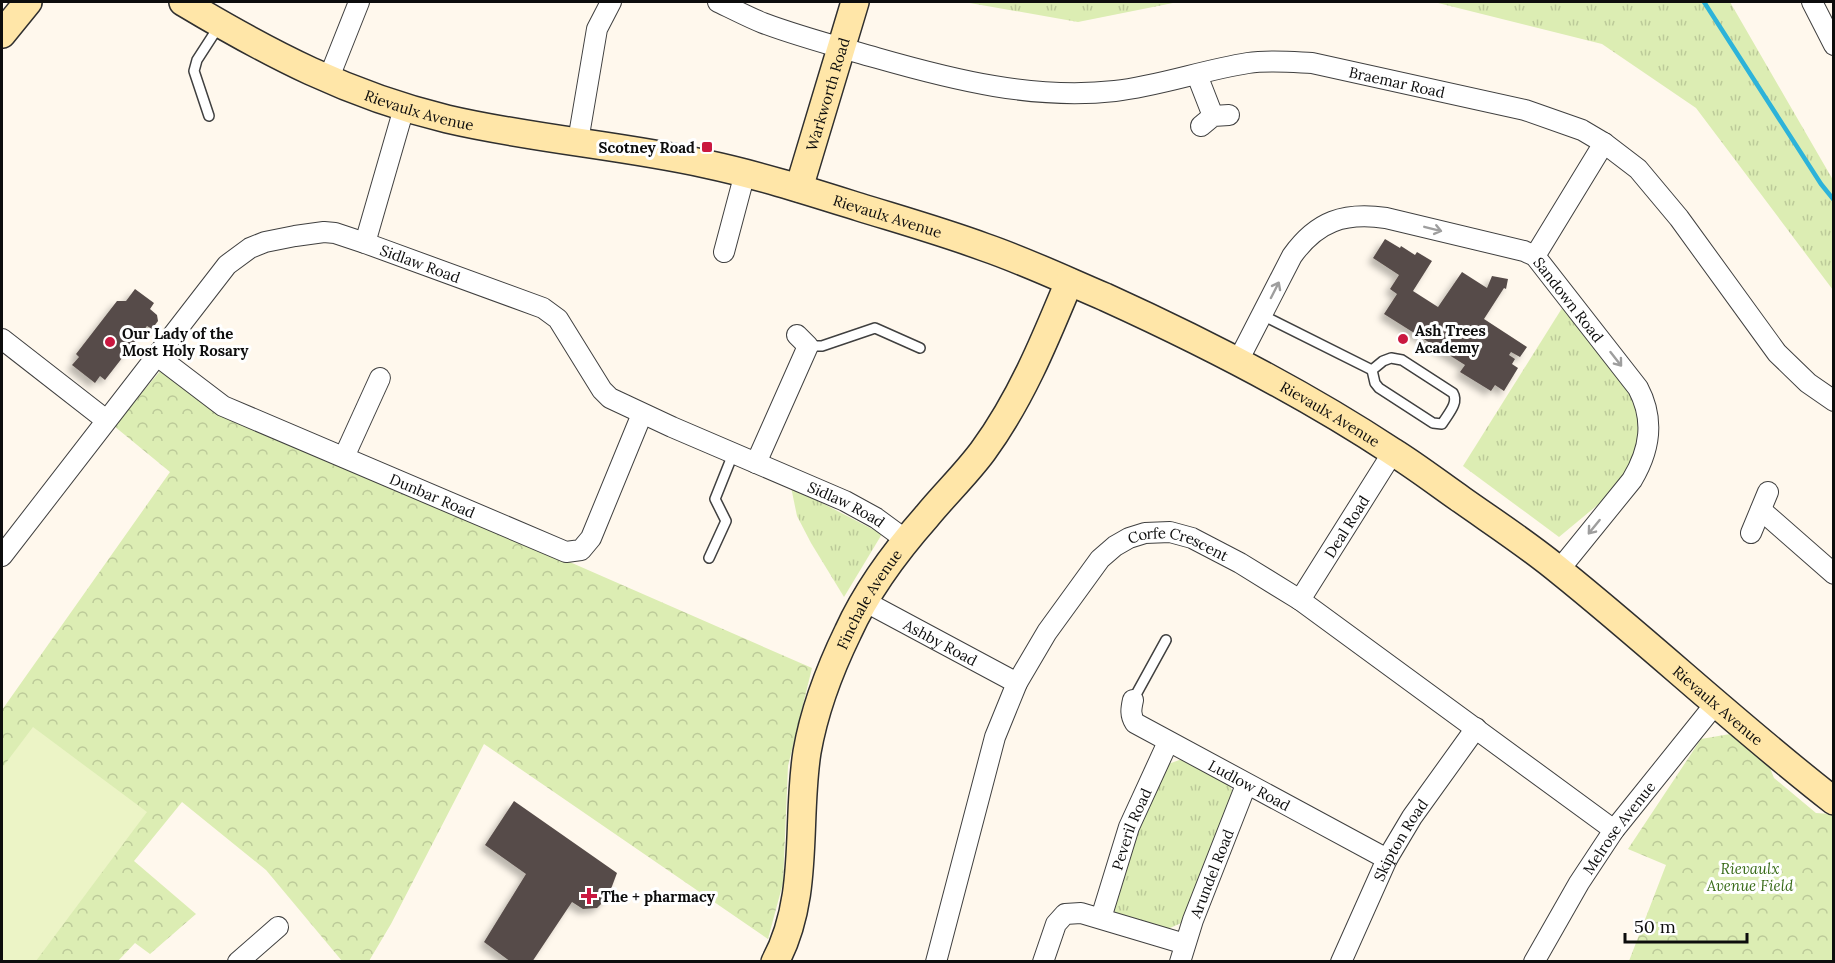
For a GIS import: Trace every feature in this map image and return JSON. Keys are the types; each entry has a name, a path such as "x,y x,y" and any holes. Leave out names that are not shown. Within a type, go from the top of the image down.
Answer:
{"street":[{"path":"2,34 28,2"},
{"name":"Rievaulx Avenue","path":"183,2 252,43 328,80 404,108 508,131 637,150 745,173 800,188 980,245 1146,316 1238,361 1394,452 1559,570 1833,801"},
{"path":"328,80 359,2"},
{"path":"578,141 597,29 611,2"},
{"name":"Braemar Road","path":"718,2 762,22 830,44 924,71 1000,88 1046,93 1112,92 1155,86 1249,63 1312,63 1526,110 1558,120 1604,143 1638,169 1679,218 1777,353 1808,383 1833,401"},
{"name":"Warkworth Road","path":"800,188 830,44 855,2"},
{"path":"1812,2 1831,34"},
{"path":"1197,75 1215,119"},
{"path":"365,243 404,108"},
{"path":"1535,256 1604,143"},
{"path":"724,252 745,173"},
{"name":"Sandown Road","path":"1238,361 1300,244 1318,228 1337,220 1352,216 1386,218 1524,251 1535,256 1638,388 1644,399 1650,437 1641,466 1632,480 1559,570"},
{"name":"Sidlaw Road","path":"2,556 227,265 250,248 265,242 324,232 335,233 365,243 531,303 551,313 558,319 602,390 610,398 733,454 845,501 876,518 906,540"},
{"name":"Finchale Avenue","path":"775,962 789,928 796,898 802,800 810,742 831,673 848,631 864,602 906,540 961,479 1004,420 1036,360 1069,282"},
{"path":"2,339 106,420"},
{"path":"756,463 802,341"},
{"name":"Dunbar Road","path":"156,355 224,406 566,552 581,550 591,538 642,414"},
{"path":"344,457 380,378"},
{"name":"Deal Road","path":"1300,600 1394,452"},
{"path":"1751,533 1765,501 1833,574"},
{"name":"Corfe Crescent","path":"936,962 995,737 1017,683 1041,640 1100,559 1115,546 1145,533 1170,532 1192,537 1300,600 1614,830"},
{"name":"Ashby Road","path":"864,602 1017,683"},
{"name":"Ludlow Road","path":"1133,700 1131,717 1135,723 1246,785 1387,859"},
{"name":"Melrose Avenue","path":"1534,962 1579,883 1614,830 1716,703"},
{"name":"Skipton Road","path":"1341,962 1387,859 1412,817 1476,728"},
{"name":"Peveril Road","path":"1101,918 1129,828 1168,742"},
{"name":"Arundel Road","path":"1182,953 1246,785"},
{"path":"1043,962 1056,924 1065,914 1080,913 1101,918 1182,953"},
{"path":"244,959 278,927"}],"lane":[{"path":"209,116 194,71 197,60 220,24"},
{"path":"1262,315 1372,370"},
{"path":"802,341 822,346 875,328 920,348"},
{"path":"1397,358 1449,388 1456,398 1455,403 1442,424 1433,423 1379,388 1375,383 1372,370 1383,361 1397,358"},
{"path":"709,558 726,521 715,499 733,454"},
{"path":"1133,700 1166,640"}],"green space":[{"path":"964,2 1178,2 1078,22"},
{"path":"1434,2 1730,2 1833,180 1833,290 1696,108 1602,44"},
{"path":"1564,305 1634,399 1641,423 1636,459 1612,493 1559,537 1463,466"},
{"path":"161,370 222,410 812,668 788,766 783,883 768,939 484,744 391,924 369,961 342,961 266,870 182,802 134,861 196,914 150,954 135,943 118,961 2,962 2,710 170,472 114,426"},
{"path":"791,487 882,534 844,597 797,516"},
{"path":"33,727 147,812 36,961 2,961 2,768"},
{"name":"Rievaulx Avenue Field","path":"1730,734 1770,768 1774,778 1816,813 1833,816 1833,961 1629,961 1666,865 1628,849 1701,739"},
{"path":"1182,759 1228,782 1234,795 1186,921 1163,931 1118,918 1111,904 1133,836 1163,766"}],"building":[{"path":"1385,239 1432,261 1413,291 1438,307 1462,272 1487,288 1492,276 1508,279 1506,289 1504,288 1484,319 1527,347 1520,357 1511,352 1509,355 1515,359 1512,364 1518,368 1504,391 1495,385 1491,391 1460,372 1465,365 1384,314 1397,294 1390,289 1399,275 1373,258"},
{"name":"Our Lady of the Most Holy Rosary","path":"135,289 154,303 150,309 157,315 158,321 152,329 147,326 105,380 100,376 95,383 72,365 79,357 76,354 117,301 126,301"},
{"path":"514,801 617,873 608,897 597,908 583,909 572,902 532,962 511,962 484,942 526,874 485,845"}],"waterway":[{"path":"1704,2 1821,184 1834,200"}],"place":[{"name":"Scotney Road","path":"707,147"},
{"name":"Ash Trees Academy","path":"1403,339"},
{"name":"Our Lady of the Most Holy Rosary","path":"110,342"},
{"name":"The + pharmacy","path":"589,896"}]}
